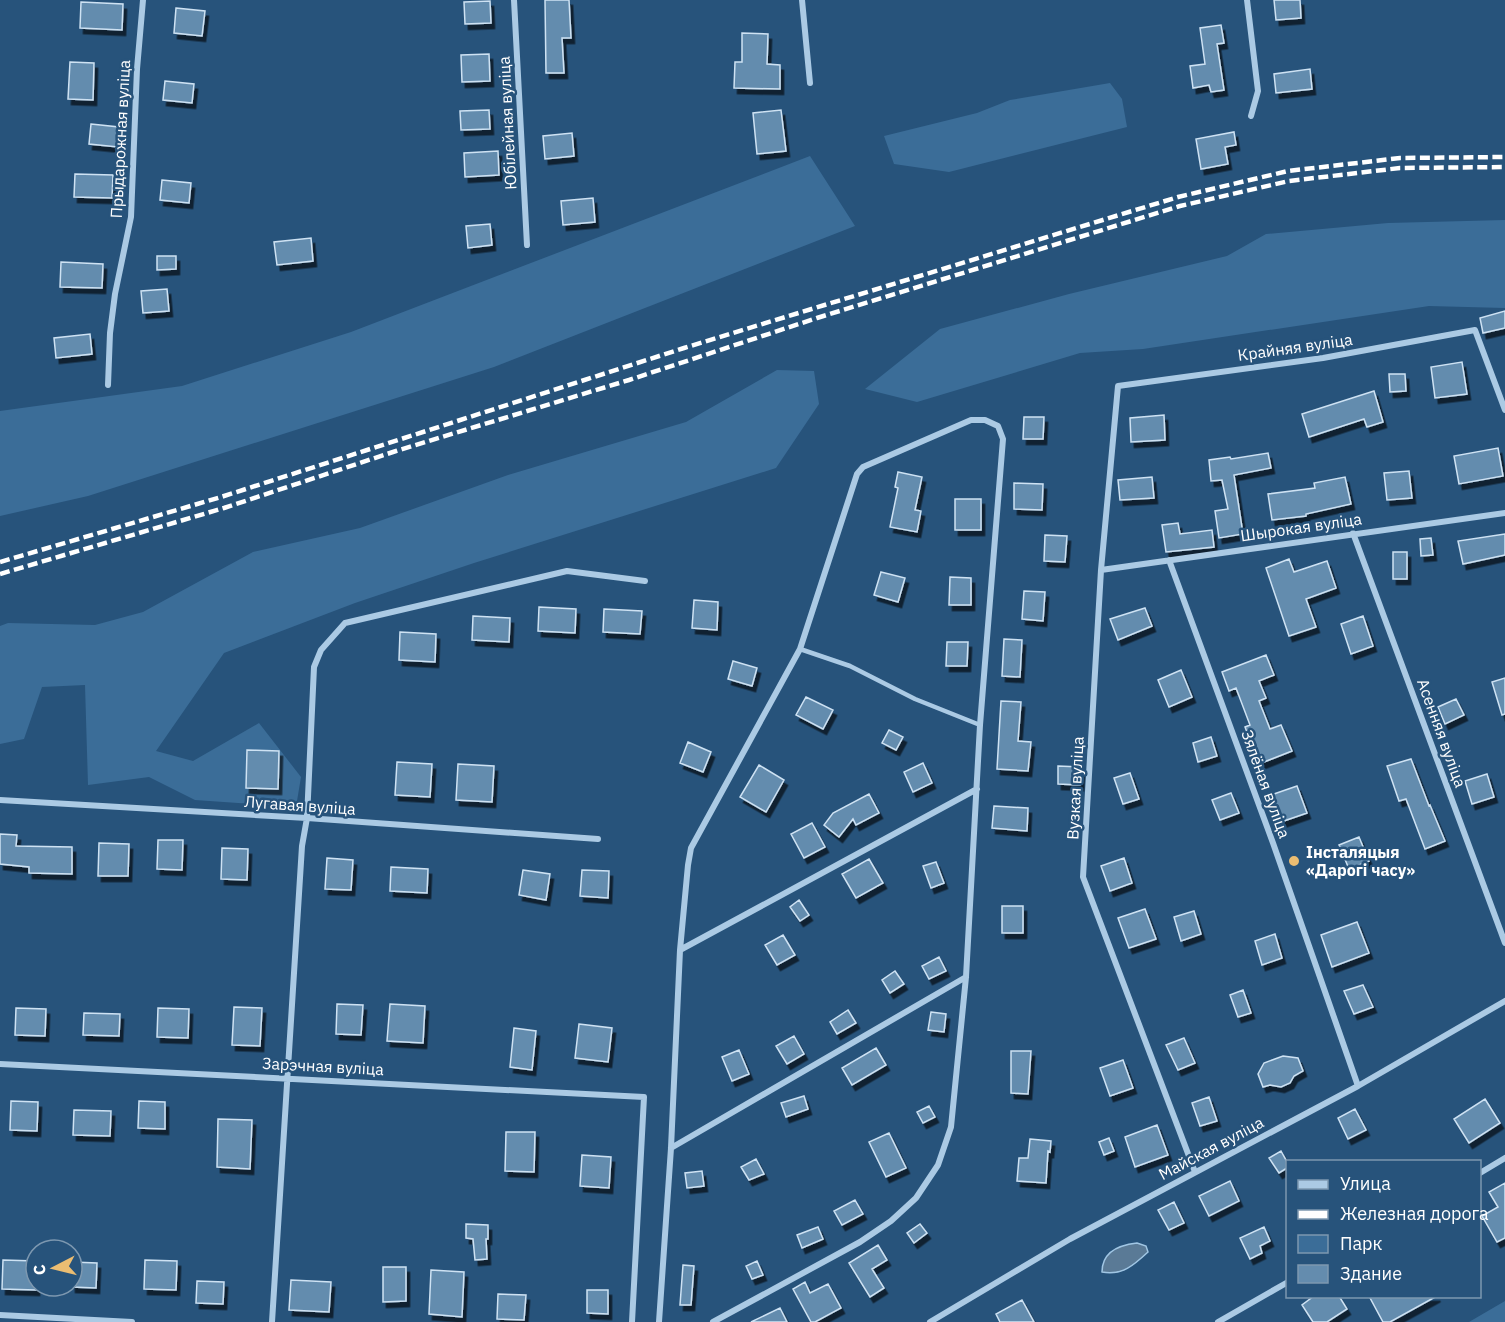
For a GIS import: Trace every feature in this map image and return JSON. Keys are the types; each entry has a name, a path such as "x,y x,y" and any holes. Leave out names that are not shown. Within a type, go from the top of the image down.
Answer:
{"street":[{"name":"Прыдарожная вуліца","path":"108,385 113,314 130,217 137,69 143,0"},
{"name":"Юбілейная вуліца","path":"514,0 528,245"},
{"path":"802,0 810,83"},
{"path":"1247,0 1258,91 1251,116"},
{"name":"Крайняя вуліца","path":"1118,386 1323,358 1475,330 1505,410"},
{"name":"Вузкая вуліца","path":"1118,386 1101,570 1083,877 1195,1172"},
{"path":"659,1322 671,1148 680,950 688,865 692,848 800,649 857,474 863,467 971,420 985,420 998,426 1003,439 980,725 966,977 951,1127 938,1165 916,1198 891,1221 860,1242 712,1322"},
{"name":"Шырокая вуліца","path":"1101,570 1505,513"},
{"name":"Асенняя вуліца","path":"1353,533 1505,943"},
{"name":"Зялёная вуліца","path":"1169,560 1273,843 1358,1086"},
{"path":"272,1322 302,846 307,818 314,667 321,650 345,623 567,571 645,581"},
{"path":"680,950 976,789"},
{"name":"Лугавая вуліца","path":"0,800 307,818 598,839"},
{"path":"671,1148 966,977"},
{"name":"Майская вуліца","path":"930,1322 1070,1239 1358,1086 1505,1000"},
{"name":"Зарэчная вуліца","path":"0,1064 644,1097 632,1322"},
{"path":"1481,1172 1505,1158"},
{"path":"1218,1322 1286,1283"},
{"path":"0,1315 132,1322"}],"lane":[{"path":"800,649 849,666 915,699 980,725"}],"green space":[{"path":"1110,83 1122,99 1127,127 949,172 894,164 884,136 977,113 1010,100"},
{"path":"810,156 855,226 494,367 88,496 0,516 0,411 182,386 351,332"},
{"path":"1505,220 1505,308 1429,306 1143,349 1080,353 917,402 865,389 940,329 1069,294 1227,256 1266,234 1388,223"},
{"path":"777,370 814,371 819,404 776,468 474,563 355,603 224,653 156,751 193,761 259,723 301,777 296,807 195,800 149,777 88,785 85,685 42,687 24,739 0,744 0,626 8,623 95,625 143,612 253,552 360,528 508,475 686,422"},
{"path":"1505,1301 1505,1322 1469,1322"}],"shaded area":[{"path":"1137,1243 1146,1246 1148,1252 1138,1261 1122,1271 1102,1272 1108,1255 1118,1248"}],"building":[{"path":"545,0 569,0 571,38 562,38 564,73 546,73"},
{"path":"1274,0 1300,0 1301,18 1276,20"},
{"path":"490,1 491,23 465,24 464,2"},
{"path":"81,2 123,4 122,30 80,28"},
{"path":"176,8 205,11 202,36 174,33"},
{"path":"1221,25 1224,43 1217,44 1224,90 1211,92 1209,85 1193,88 1190,66 1205,64 1200,28"},
{"path":"742,33 768,34 767,64 780,65 780,89 734,88 735,62 742,62"},
{"path":"489,54 490,81 462,82 461,55"},
{"path":"70,62 94,63 93,100 68,99"},
{"path":"1310,69 1312,89 1276,93 1274,74"},
{"path":"165,81 194,84 192,103 163,100"},
{"path":"489,110 490,129 461,130 460,111"},
{"path":"781,110 786,151 757,154 753,113"},
{"path":"91,124 119,127 118,147 89,144"},
{"path":"1234,132 1236,145 1225,147 1228,164 1201,169 1196,139"},
{"path":"572,133 574,156 545,159 543,136"},
{"path":"498,151 499,175 465,177 464,153"},
{"path":"75,174 113,175 112,198 74,197"},
{"path":"162,180 191,183 189,203 160,200"},
{"path":"593,198 595,222 563,225 561,201"},
{"path":"490,224 492,245 468,248 466,226"},
{"path":"311,238 313,261 277,265 274,242"},
{"path":"157,256 176,256 176,269 157,270"},
{"path":"61,262 103,264 102,288 60,287"},
{"path":"167,289 169,311 143,313 141,291"},
{"path":"1505,311 1505,328 1483,333 1480,318"},
{"path":"90,334 92,354 56,358 54,338"},
{"path":"1462,362 1467,394 1435,398 1431,367"},
{"path":"1389,374 1405,374 1406,391 1390,392"},
{"path":"1374,391 1383,422 1367,427 1364,419 1309,437 1302,414"},
{"path":"1164,415 1165,440 1131,442 1130,418"},
{"path":"1024,417 1044,417 1043,439 1023,439"},
{"path":"1498,448 1503,476 1459,484 1454,456"},
{"path":"1268,453 1271,468 1234,475 1243,534 1219,538 1215,511 1228,509 1222,480 1211,481 1209,460"},
{"path":"1409,471 1412,498 1387,500 1384,473"},
{"path":"898,472 922,477 915,510 921,511 917,532 890,527 898,488 895,487"},
{"path":"1152,477 1154,498 1120,500 1118,480"},
{"path":"1345,477 1351,504 1306,514 1306,516 1272,520 1268,494 1315,488 1314,483"},
{"path":"1014,483 1043,484 1042,510 1014,509"},
{"path":"955,499 981,499 981,530 955,530"},
{"path":"1178,523 1180,534 1212,530 1214,547 1166,552 1162,525"},
{"path":"1505,534 1505,555 1463,564 1458,541"},
{"path":"1045,535 1067,536 1065,562 1044,561"},
{"path":"1431,538 1433,555 1421,556 1420,539"},
{"path":"1393,552 1407,552 1407,579 1393,579"},
{"path":"1289,559 1294,572 1327,561 1336,588 1306,599 1316,627 1289,636 1266,568"},
{"path":"881,572 905,578 898,602 874,595"},
{"path":"950,577 971,578 971,605 949,605"},
{"path":"1024,591 1045,592 1043,621 1022,619"},
{"path":"694,600 718,602 717,630 692,628"},
{"path":"539,607 576,609 575,633 538,631"},
{"path":"1145,608 1152,626 1118,640 1110,619"},
{"path":"604,609 642,611 640,634 603,632"},
{"path":"473,616 510,618 509,642 472,640"},
{"path":"1363,616 1373,646 1351,654 1341,624"},
{"path":"400,632 436,634 435,662 399,660"},
{"path":"1004,639 1022,640 1020,677 1002,676"},
{"path":"947,642 968,642 967,666 946,666"},
{"path":"1266,655 1274,675 1259,681 1266,698 1259,701 1270,729 1281,725 1292,751 1259,764 1245,727 1250,725 1236,688 1229,691 1222,672"},
{"path":"733,661 757,668 752,686 728,679"},
{"path":"1181,670 1192,697 1169,707 1158,680"},
{"path":"1505,678 1505,714 1502,715 1492,682"},
{"path":"806,697 833,710 823,729 796,715"},
{"path":"1456,699 1464,715 1445,724 1438,707"},
{"path":"1001,701 1021,702 1018,741 1031,742 1028,771 997,769"},
{"path":"889,730 903,737 896,750 882,743"},
{"path":"1211,737 1217,756 1198,762 1193,743"},
{"path":"688,742 711,752 703,772 680,763"},
{"path":"247,750 279,751 278,789 246,788"},
{"path":"1411,759 1445,841 1425,849 1406,799 1399,801 1387,766"},
{"path":"397,762 432,764 430,797 395,795"},
{"path":"923,763 932,783 913,792 904,772"},
{"path":"458,764 494,766 492,802 456,800"},
{"path":"759,765 784,780 766,812 740,797"},
{"path":"1058,766 1081,767 1080,785 1058,784"},
{"path":"1130,773 1139,799 1123,804 1114,778"},
{"path":"1487,774 1494,797 1472,804 1465,781"},
{"path":"1297,786 1307,813 1281,822 1271,795"},
{"path":"1231,793 1239,813 1220,820 1212,800"},
{"path":"869,794 879,813 856,825 853,819 839,837 824,825 833,813"},
{"path":"994,806 1028,808 1027,831 992,828"},
{"path":"812,823 825,847 804,858 791,834"},
{"path":"0,834 17,835 16,846 72,847 72,874 29,873 29,867 0,864"},
{"path":"1359,837 1369,861 1349,869 1339,845"},
{"path":"158,840 183,840 182,870 157,869"},
{"path":"99,843 129,844 128,876 98,876"},
{"path":"222,848 248,849 247,880 221,879"},
{"path":"327,858 353,860 351,890 325,889"},
{"path":"1124,858 1132,883 1110,891 1101,866"},
{"path":"869,859 883,883 856,898 842,874"},
{"path":"936,862 944,883 931,888 923,866"},
{"path":"391,867 428,869 427,893 390,891"},
{"path":"523,870 550,874 546,900 519,895"},
{"path":"582,870 609,871 608,898 580,896"},
{"path":"799,900 809,915 800,921 790,907"},
{"path":"1002,906 1023,906 1023,933 1002,933"},
{"path":"1145,909 1156,939 1129,948 1118,918"},
{"path":"1194,911 1201,934 1181,941 1174,917"},
{"path":"1357,922 1369,953 1332,967 1321,935"},
{"path":"1275,934 1282,958 1262,965 1255,941"},
{"path":"783,935 795,955 777,965 765,945"},
{"path":"939,957 946,971 929,979 922,966"},
{"path":"895,971 904,984 890,993 882,980"},
{"path":"1363,985 1373,1007 1354,1014 1344,991"},
{"path":"1243,990 1251,1013 1238,1017 1230,995"},
{"path":"337,1004 363,1005 361,1035 336,1034"},
{"path":"390,1004 425,1006 423,1043 387,1041"},
{"path":"234,1007 262,1008 260,1046 232,1045"},
{"path":"16,1008 46,1009 45,1036 15,1035"},
{"path":"158,1008 189,1009 188,1038 157,1037"},
{"path":"848,1010 856,1023 837,1034 830,1022"},
{"path":"931,1012 946,1014 944,1032 928,1030"},
{"path":"84,1013 120,1014 119,1036 83,1035"},
{"path":"579,1024 612,1028 608,1062 575,1058"},
{"path":"514,1028 536,1031 532,1070 510,1067"},
{"path":"794,1036 804,1054 787,1064 776,1046"},
{"path":"1184,1038 1195,1063 1178,1070 1166,1045"},
{"path":"876,1048 886,1065 852,1085 842,1068"},
{"path":"739,1050 749,1074 732,1081 722,1057"},
{"path":"1011,1051 1031,1051 1028,1094 1011,1093"},
{"path":"1283,1056 1298,1058 1303,1071 1294,1076 1290,1083 1281,1087 1270,1085 1263,1087 1258,1074 1264,1063"},
{"path":"1123,1060 1133,1088 1110,1096 1100,1068"},
{"path":"804,1096 808,1109 786,1117 781,1103"},
{"path":"1209,1097 1217,1121 1200,1126 1192,1103"},
{"path":"1485,1099 1500,1123 1469,1143 1454,1119"},
{"path":"11,1101 38,1102 37,1131 10,1130"},
{"path":"139,1101 165,1102 165,1129 138,1128"},
{"path":"929,1106 935,1117 923,1123 917,1112"},
{"path":"1355,1109 1366,1130 1348,1139 1338,1118"},
{"path":"74,1110 111,1111 110,1136 73,1135"},
{"path":"218,1119 252,1120 250,1169 217,1167"},
{"path":"1157,1125 1168,1155 1135,1167 1125,1137"},
{"path":"506,1132 535,1132 534,1172 505,1171"},
{"path":"889,1133 906,1168 886,1177 869,1142"},
{"path":"1109,1138 1114,1151 1104,1155 1099,1142"},
{"path":"1030,1139 1051,1141 1046,1183 1017,1181 1019,1158 1028,1158"},
{"path":"1281,1151 1286,1160 1286,1169 1279,1173 1269,1158"},
{"path":"582,1155 611,1157 609,1188 580,1186"},
{"path":"756,1159 764,1174 749,1180 741,1167"},
{"path":"702,1171 704,1186 687,1188 685,1173"},
{"path":"1230,1181 1239,1201 1209,1216 1199,1196"},
{"path":"1505,1183 1505,1238 1497,1242 1482,1216 1498,1207 1489,1192"},
{"path":"855,1200 863,1214 842,1225 834,1211"},
{"path":"1174,1202 1184,1223 1169,1230 1158,1210"},
{"path":"466,1224 488,1225 487,1259 475,1260 473,1239 466,1238"},
{"path":"920,1224 927,1233 914,1243 907,1233"},
{"path":"818,1227 823,1239 802,1248 797,1235"},
{"path":"1264,1227 1270,1241 1260,1246 1262,1253 1250,1259 1240,1238"},
{"path":"878,1245 887,1260 872,1269 884,1288 870,1297 849,1263"},
{"path":"3,1260 24,1261 24,1290 2,1289"},
{"path":"145,1260 177,1261 176,1290 144,1289"},
{"path":"757,1261 763,1275 752,1279 746,1266"},
{"path":"84,1262 97,1263 96,1288 84,1288"},
{"path":"683,1265 694,1266 691,1305 680,1305"},
{"path":"383,1267 406,1267 406,1301 383,1302"},
{"path":"431,1270 464,1272 462,1317 429,1314"},
{"path":"291,1280 331,1282 329,1312 289,1310"},
{"path":"197,1281 224,1282 223,1304 196,1303"},
{"path":"805,1282 810,1293 828,1284 841,1308 811,1322 793,1289"},
{"path":"587,1290 608,1290 608,1314 587,1313"},
{"path":"498,1294 526,1295 524,1320 497,1319"},
{"path":"1311,1298 1340,1298 1347,1309 1327,1322 1313,1322 1302,1305"},
{"path":"1370,1298 1433,1298 1390,1322 1383,1322"},
{"path":"1022,1300 1034,1322 1000,1322 996,1314"},
{"path":"780,1308 787,1322 751,1322"}],"railway":[{"path":"0,562 221,497 684,348 1178,197 1288,171 1400,158 1505,157"},
{"path":"0,574 224,508 396,451 629,380 817,318 1180,206 1289,181 1400,168 1505,167"}],"place":[{"name":"Інсталяцыя «Дарогі часу»","path":"1294,861"}]}
